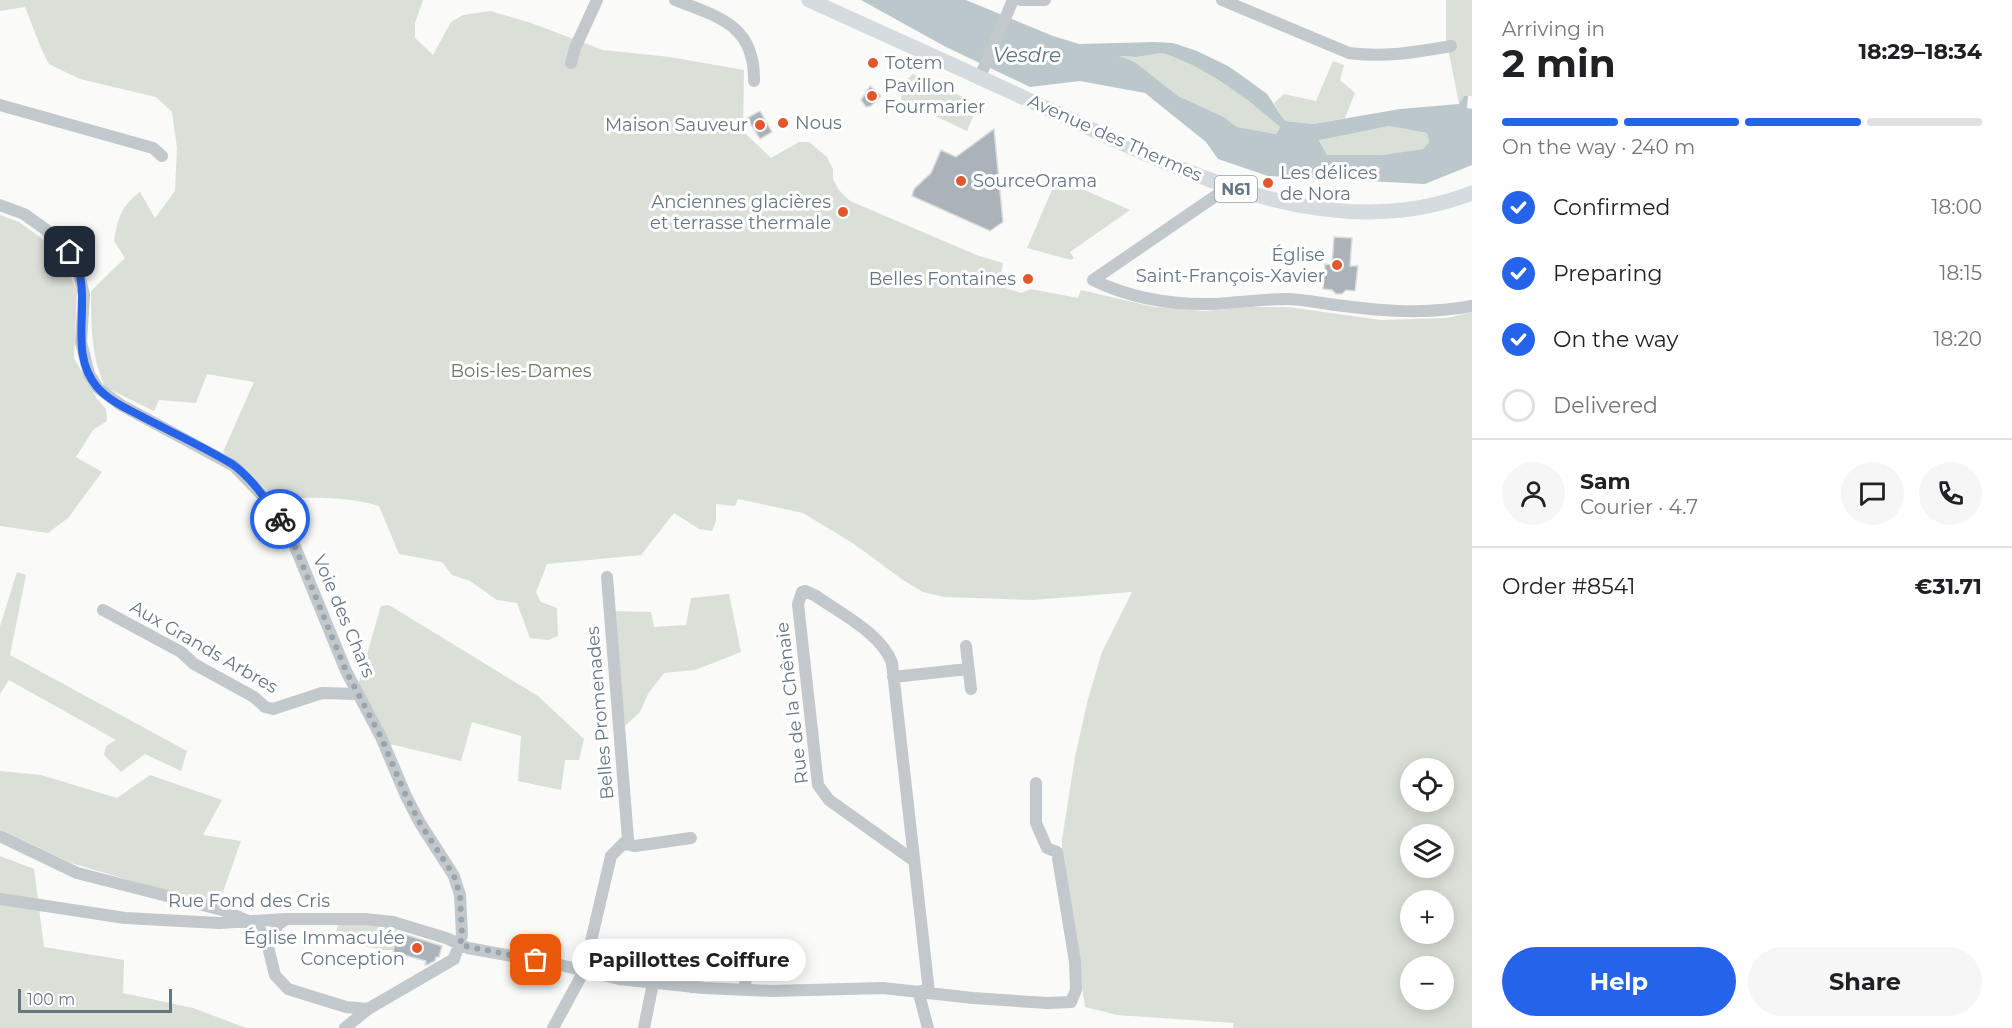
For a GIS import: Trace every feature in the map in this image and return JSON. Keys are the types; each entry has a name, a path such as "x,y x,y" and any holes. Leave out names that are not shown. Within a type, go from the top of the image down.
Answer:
{"main road":[{"name":"Avenue des Thermes","path":"809,0 1166,163 1255,196 1284,203 1364,212 1414,209 1472,193"}],"street":[{"path":"571,63 575,48 597,0"},
{"path":"675,0 728,23 741,35 752,50 754,81"},
{"path":"979,79 1013,0"},
{"path":"1021,0 1044,0"},
{"path":"1222,0 1349,53 1370,56 1394,55 1451,46"},
{"path":"0,105 153,148 162,156"},
{"path":"1226,186 1217,195 1093,280 1112,290 1143,299 1199,303 1287,299 1415,312 1472,306"},
{"name":"Voie des Chars","path":"0,205 24,214 62,243 75,258 84,295 81,342 89,374 98,388 121,405 234,466 263,496 289,532 357,694 381,737 420,823 454,876 460,895 462,935 460,945"},
{"name":"Belles Promenades","path":"607,577 628,839 625,844"},
{"name":"Rue de la Chênaie","path":"913,860 821,792 798,604 802,592 816,596 878,640 888,651 893,677 913,860 925,991 920,998 928,1028"},
{"name":"Aux Grands Arbres","path":"103,610 181,652 194,664 254,697 265,707 273,709 322,693 357,694"},
{"path":"966,646 971,689"},
{"path":"893,677 968,669"},
{"name":"Rue Fond des Cris","path":"0,899 72,912 125,918 219,923 286,919 365,919 393,922 446,938 460,945 619,979 691,987 744,990 883,988 973,998 1047,1003 1071,1002 1076,990 1075,962 1057,852 1047,848 1036,823 1036,783"},
{"path":"0,836 77,873 222,910 246,920 261,931 267,943 275,975 288,989 340,1005 368,1009"},
{"path":"554,1028 584,971 611,856 625,844 635,846 691,838"},
{"path":"267,943 278,925 286,919"},
{"path":"347,1027 368,1009 454,959 460,945"},
{"path":"691,987 692,970 702,958 723,955 746,963 744,990"},
{"path":"644,1028 653,982"},
{"path":"340,1005 348,1011 347,1027"}],"green space":[{"name":"Bois-les-Dames","path":"0,0 423,0 415,23 415,38 433,55 451,22 463,15 490,11 531,23 603,50 670,57 744,70 743,131 771,158 799,142 809,142 827,157 838,189 850,201 979,256 1003,263 999,286 1021,293 1031,289 1078,298 1081,290 1154,307 1205,311 1288,307 1381,320 1447,318 1472,312 1472,1028 1233,1028 1234,1023 1117,1015 1085,1007 1062,859 1062,840 1075,757 1088,699 1102,652 1132,592 1033,600 944,597 923,592 854,544 803,513 738,499 735,506 716,504 716,521 712,531 699,529 674,513 641,555 547,564 536,592 541,602 557,608 558,636 548,640 530,638 517,603 497,600 470,581 452,575 442,562 399,554 379,506 341,499 277,499 223,452 254,382 207,374 196,403 159,400 154,411 105,387 94,352 91,291 125,258 114,241 119,219 128,202 140,192 155,218 175,191 177,148 172,112 156,97 80,79 49,64 25,7 0,11"},
{"path":"1446,0 1472,0 1472,96 1464,96 1459,104 1446,38"},
{"path":"1162,53 1194,66 1239,95 1280,127 1276,134 1237,127 1224,117 1178,96 1135,62 1118,56 1136,57"},
{"path":"1333,61 1344,65 1340,80 1355,93 1345,118 1313,124 1285,121 1274,103 1284,94 1316,101"},
{"path":"913,74 978,104 967,131 901,100 902,84"},
{"path":"1389,126 1427,133 1429,142 1423,149 1382,155 1327,155 1319,139"},
{"path":"1057,178 1130,210 1070,252 1074,258 1071,260 1027,248"},
{"path":"0,215 19,222 52,246 65,263 77,291 74,358 97,399 106,409 107,421 93,430 76,457 102,472 68,518 48,533 0,526"},
{"path":"17,572 26,575 10,655 187,751 181,771 145,754 121,772 104,755 106,746 116,740 9,680 0,694 0,626"},
{"path":"729,594 741,652 695,670 664,673 648,694 640,712 625,726 613,611 651,612 654,627 686,625 691,598"},
{"path":"389,605 538,696 584,739 579,760 565,760 561,790 518,781 521,736 472,722 461,761 390,744 358,685 381,606"},
{"path":"0,771 41,775 117,798 150,775 222,800 203,835 241,841 218,906 71,863 0,829"},
{"path":"0,856 34,869 44,947 124,960 123,993 193,1008 246,1028 0,1028"},
{"path":"338,924 368,924 398,929 393,950 335,940"}],"water":[{"name":"Vesdre","path":"861,0 966,0 1053,36 1079,44 1173,43 1197,51 1228,66 1267,94 1285,121 1313,124 1400,109 1459,104 1464,96 1468,96 1467,108 1472,109 1472,165 1425,184 1268,176 1218,159 1206,142 1145,93 1080,81 1030,87 946,47","holes":["1162,53 1194,66 1239,94 1280,127 1276,134 1237,127 1224,117 1178,96 1135,62 1119,56 1136,57","1389,126 1427,133 1429,142 1423,149 1382,155 1327,155 1319,140"]}],"building":[{"name":"Pavillon Fourmarier","path":"870,86 881,96 871,106 866,107 861,100"},
{"name":"Maison Sauveur","path":"760,111 772,132 760,139 747,118"},
{"name":"SourceOrama","path":"994,129 1003,222 990,231 912,196 914,189 931,173 941,150 956,157"},
{"name":"Église Saint-François-Xavier","path":"1334,237 1352,238 1350,266 1358,266 1355,291 1346,290 1342,294 1336,294 1332,290 1323,289 1325,264 1332,265"},
{"name":"Église Immaculée Conception","path":"397,932 442,946 439,957 425,965 426,961 393,952"}],"way so far":[{"path":"280,519 289,532 346,671 381,737 406,796 420,823 454,876 460,895 462,935 460,945 536,960"}],"place":[{"name":"Totem","path":"873,63"},
{"name":"Pavillon Fourmarier","path":"872,96"},
{"name":"Nous","path":"783,123"},
{"name":"Maison Sauveur","path":"760,125"},
{"name":"SourceOrama","path":"961,181"},
{"name":"Les délices de Nora","path":"1268,183"},
{"name":"Anciennes glacières et terrasse thermale","path":"843,212"},
{"name":"Église Saint-François-Xavier","path":"1337,265"},
{"name":"Belles Fontaines","path":"1028,279"},
{"name":"Église Immaculée Conception","path":"417,948"},
{"name":"Papillottes Coiffure","path":"536,960"}],"route":[{"path":"70,252 80,271 84,295 81,342 84,357 89,374 98,388 121,405 234,466 263,496 280,519"}]}
